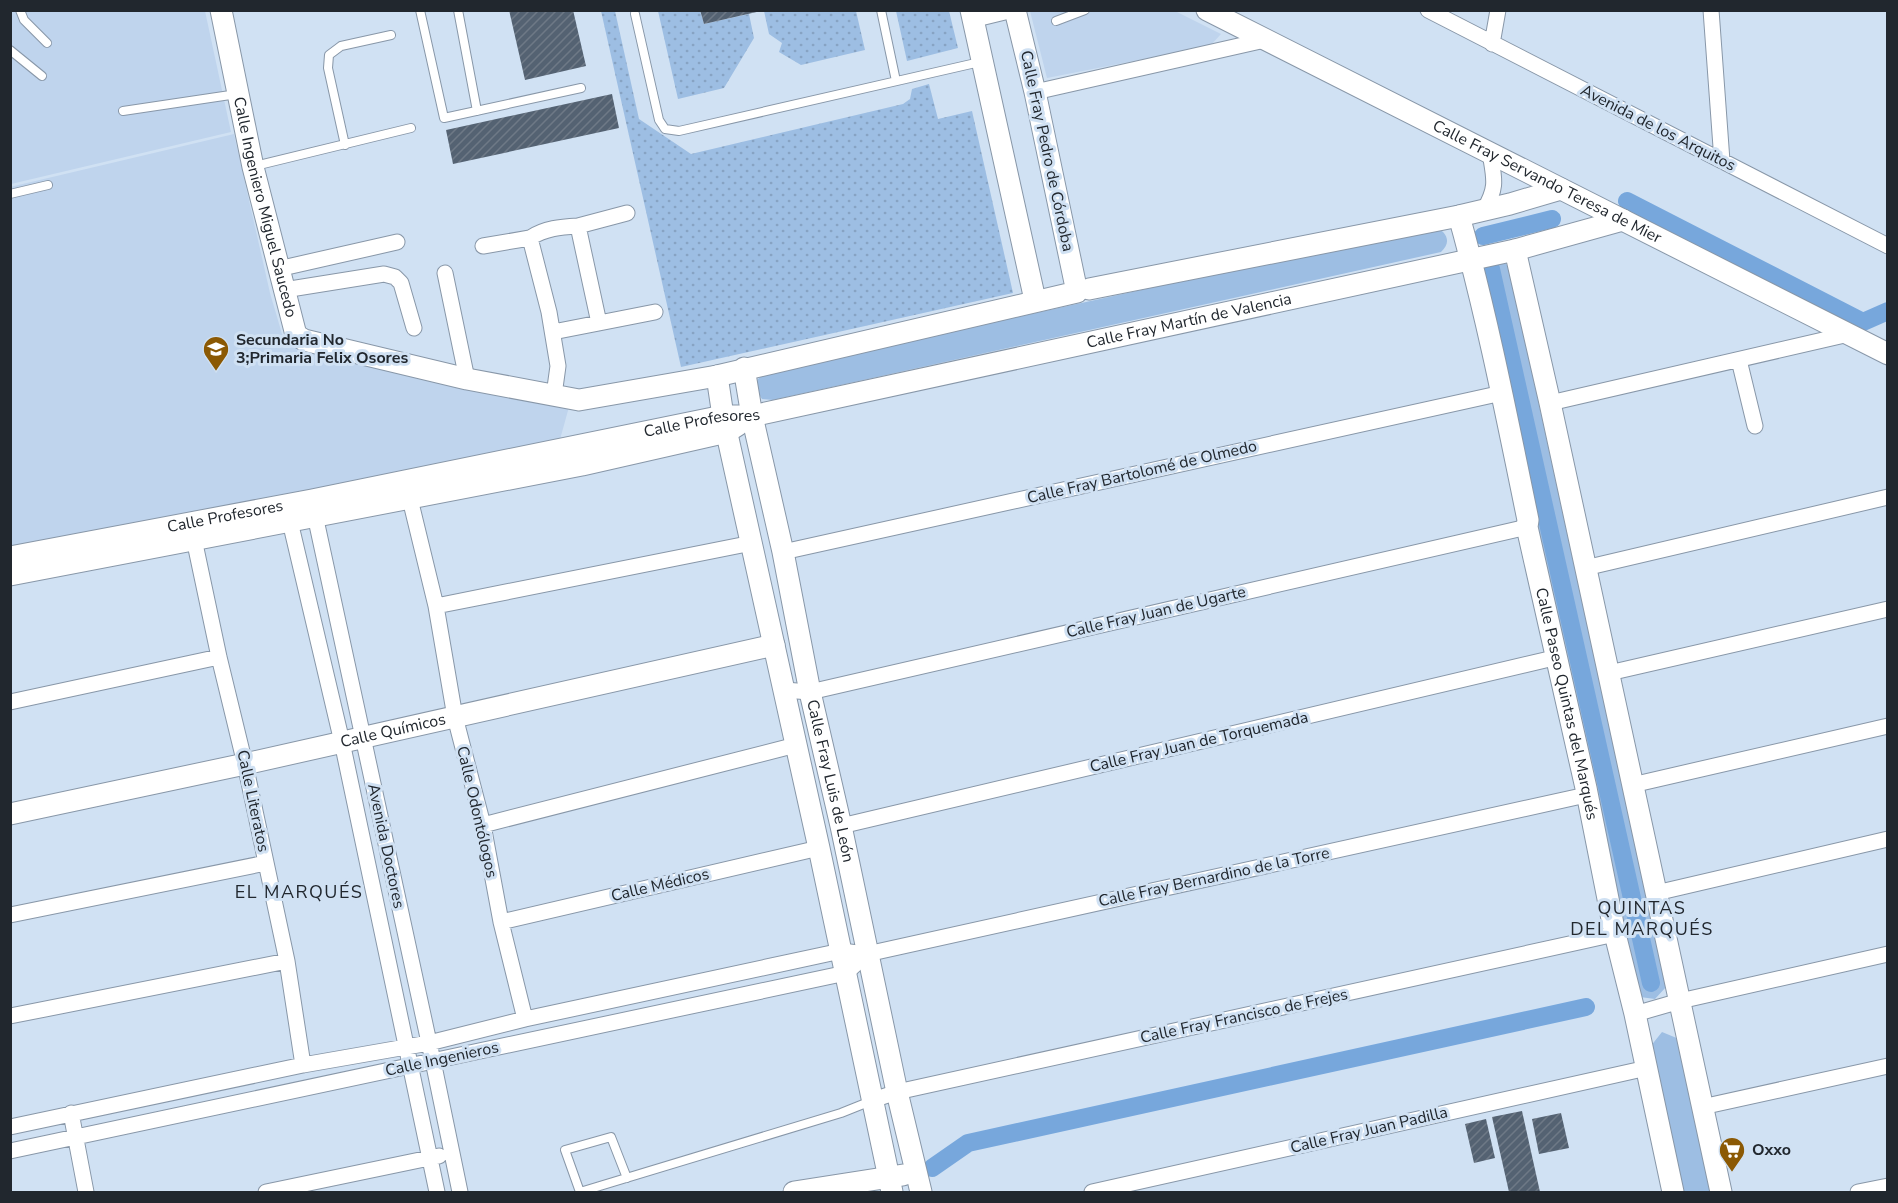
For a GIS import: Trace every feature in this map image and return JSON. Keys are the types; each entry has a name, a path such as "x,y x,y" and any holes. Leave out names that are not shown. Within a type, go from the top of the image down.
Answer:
{"street":[{"name":"Calle Ingeniero Miguel Saucedo","path":"221,10 253,166 296,335 304,340 467,379 579,400 717,376"},
{"name":"Calle Fray Pedro de Córdoba","path":"1035,300 972,15 1014,10 1083,290"},
{"name":"Calle Fray Servando Teresa de Mier","path":"1207,10 1887,354"},
{"name":"Avenida de los Arquitos","path":"1428,10 1722,161 1885,241"},
{"path":"1492,44 1498,10"},
{"path":"1711,10 1722,161"},
{"path":"1035,92 1265,39"},
{"path":"1484,210 1492,198 1495,183 1490,153"},
{"path":"717,376 1035,300 1459,216 1561,189"},
{"path":"483,246 530,238 546,230 578,226 627,213"},
{"name":"Calle Paseo Quintas del Marqués","path":"1459,216 1502,393 1528,520 1527,527 1558,657 1615,934 1635,1014 1673,1192"},
{"name":"Calle Fray Martín de Valencia","path":"752,416 1515,250 1623,220"},
{"path":"578,226 599,323"},
{"path":"530,238 553,332 558,366 555,395"},
{"path":"279,269 397,242"},
{"path":"1515,250 1721,1192"},
{"path":"446,273 467,379"},
{"path":"284,290 384,274 395,277 401,283 414,328"},
{"path":"553,332 655,312"},
{"path":"1550,403 1849,334"},
{"path":"1739,360 1755,426"},
{"name":"Calle Fray Luis de León","path":"744,368 810,692 919,1183"},
{"name":"Calle Fray Luis de León","path":"717,376 725,424 819,848 890,1185"},
{"name":"Calle Fray Bartolomé de Olmedo","path":"783,552 1502,393"},
{"name":"Calle Profesores","path":"313,508 410,499 582,465 752,416"},
{"name":"Calle Profesores","path":"10,557 313,508 725,424"},
{"path":"1585,568 1887,496"},
{"name":"Calle Odontólogos","path":"410,499 436,606 455,717 483,825 501,922 525,1019"},
{"name":"Avenida Doctores","path":"313,508 434,1061 460,1192"},
{"name":"Calle Profesores","path":"10,574 194,539 288,512"},
{"name":"Avenida Doctores","path":"288,512 342,742 437,1192"},
{"name":"Calle Fray Juan de Ugarte","path":"784,690 810,692 1527,527"},
{"name":"Calle Literatos","path":"194,539 287,961 303,1065"},
{"path":"436,606 752,543"},
{"path":"1609,673 1887,609"},
{"name":"Calle Químicos","path":"10,814 363,738 774,645"},
{"path":"10,702 219,657"},
{"name":"Calle Fray Juan de Torquemada","path":"841,826 1558,657"},
{"path":"1632,785 1887,726"},
{"path":"483,825 796,745"},
{"name":"Calle Fray Bernardino de la Torre","path":"841,951 867,954 1586,795"},
{"path":"1656,892 1887,839"},
{"name":"Calle Médicos","path":"501,922 819,848"},
{"path":"10,915 266,863"},
{"name":"Calle Fray Francisco de Frejes","path":"873,1100 897,1092 1615,934"},
{"name":"Calle Ingenieros","path":"10,1127 303,1065 429,1043 525,1019 841,951"},
{"path":"846,973 867,954"},
{"path":"1635,1014 1680,1000 1887,954"},
{"path":"10,1016 287,961"},
{"name":"Calle Ingenieros","path":"10,1151 846,973"},
{"path":"1702,1107 1887,1066"},
{"name":"Calle Fray Juan Padilla","path":"1092,1192 1647,1068"},
{"path":"71,1113 86,1192"},
{"path":"266,1192 451,1154"},
{"path":"794,1192 919,1183"},
{"path":"1858,1192 1887,1186"}],"lane":[{"path":"20,10 24,20 46,43"},
{"path":"420,10 444,118 581,88"},
{"path":"458,10 477,111"},
{"path":"881,10 896,81"},
{"path":"1056,21 1085,10"},
{"path":"635,14 659,120 665,129 679,131 982,62"},
{"path":"345,145 328,68 329,55 341,46 390,35"},
{"path":"10,50 42,76"},
{"path":"123,111 238,94"},
{"path":"253,166 411,128"},
{"path":"10,194 48,185"},
{"path":"627,1178 611,1137 565,1150 580,1192 627,1178 841,1113 873,1100"}],"shaded area":[{"path":"10,11 205,11 231,132 11,184"},
{"path":"601,11 615,11 639,119 691,154 903,104 910,99 912,89 929,84 938,119 972,111 1013,293 681,367"},
{"path":"658,11 700,11 704,24 749,14 754,38 724,88 678,99"},
{"path":"764,11 856,11 865,50 801,65 779,52 782,43 769,34"},
{"path":"896,11 949,11 958,48 907,61"},
{"path":"1030,11 1175,11 1221,34 1210,46 1047,78"},
{"name":"Secundaria No 3;Primaria Felix Osores","path":"234,134 270,293 282,334 290,342 569,407 559,443 11,553 10,187"},
{"path":"1434,226 1446,237 1446,245 1441,252 773,400 762,399 754,387 758,379 766,372"},
{"path":"1500,258 1509,267 1666,987 1655,999 1640,997 1479,273 1480,261"},
{"path":"1662,1032 1679,1039 1713,1192 1681,1192 1650,1047"}],"building":[{"path":"509,10 573,10 586,66 525,80"},
{"path":"700,10 760,10 761,11 704,24"},
{"path":"612,94 619,128 453,164 446,130"},
{"path":"1522,1111 1540,1192 1509,1192 1492,1117"},
{"path":"1561,1113 1569,1148 1539,1154 1532,1119"},
{"path":"1486,1119 1495,1158 1474,1163 1465,1124"}],"waterway":[{"path":"1627,201 1863,322 1888,311"},
{"path":"1483,236 1552,219"},
{"path":"1491,269 1651,983"},
{"path":"932,1168 968,1143 1586,1007"}],"place":[{"name":"Secundaria No 3;Primaria Felix Osores","path":"216,372"},
{"name":"Oxxo","path":"1732,1173"}],"district":[{"name":"EL MARQUÉS","path":"299,892"},
{"name":"QUINTAS DEL MARQUÉS","path":"1642,918"}]}
